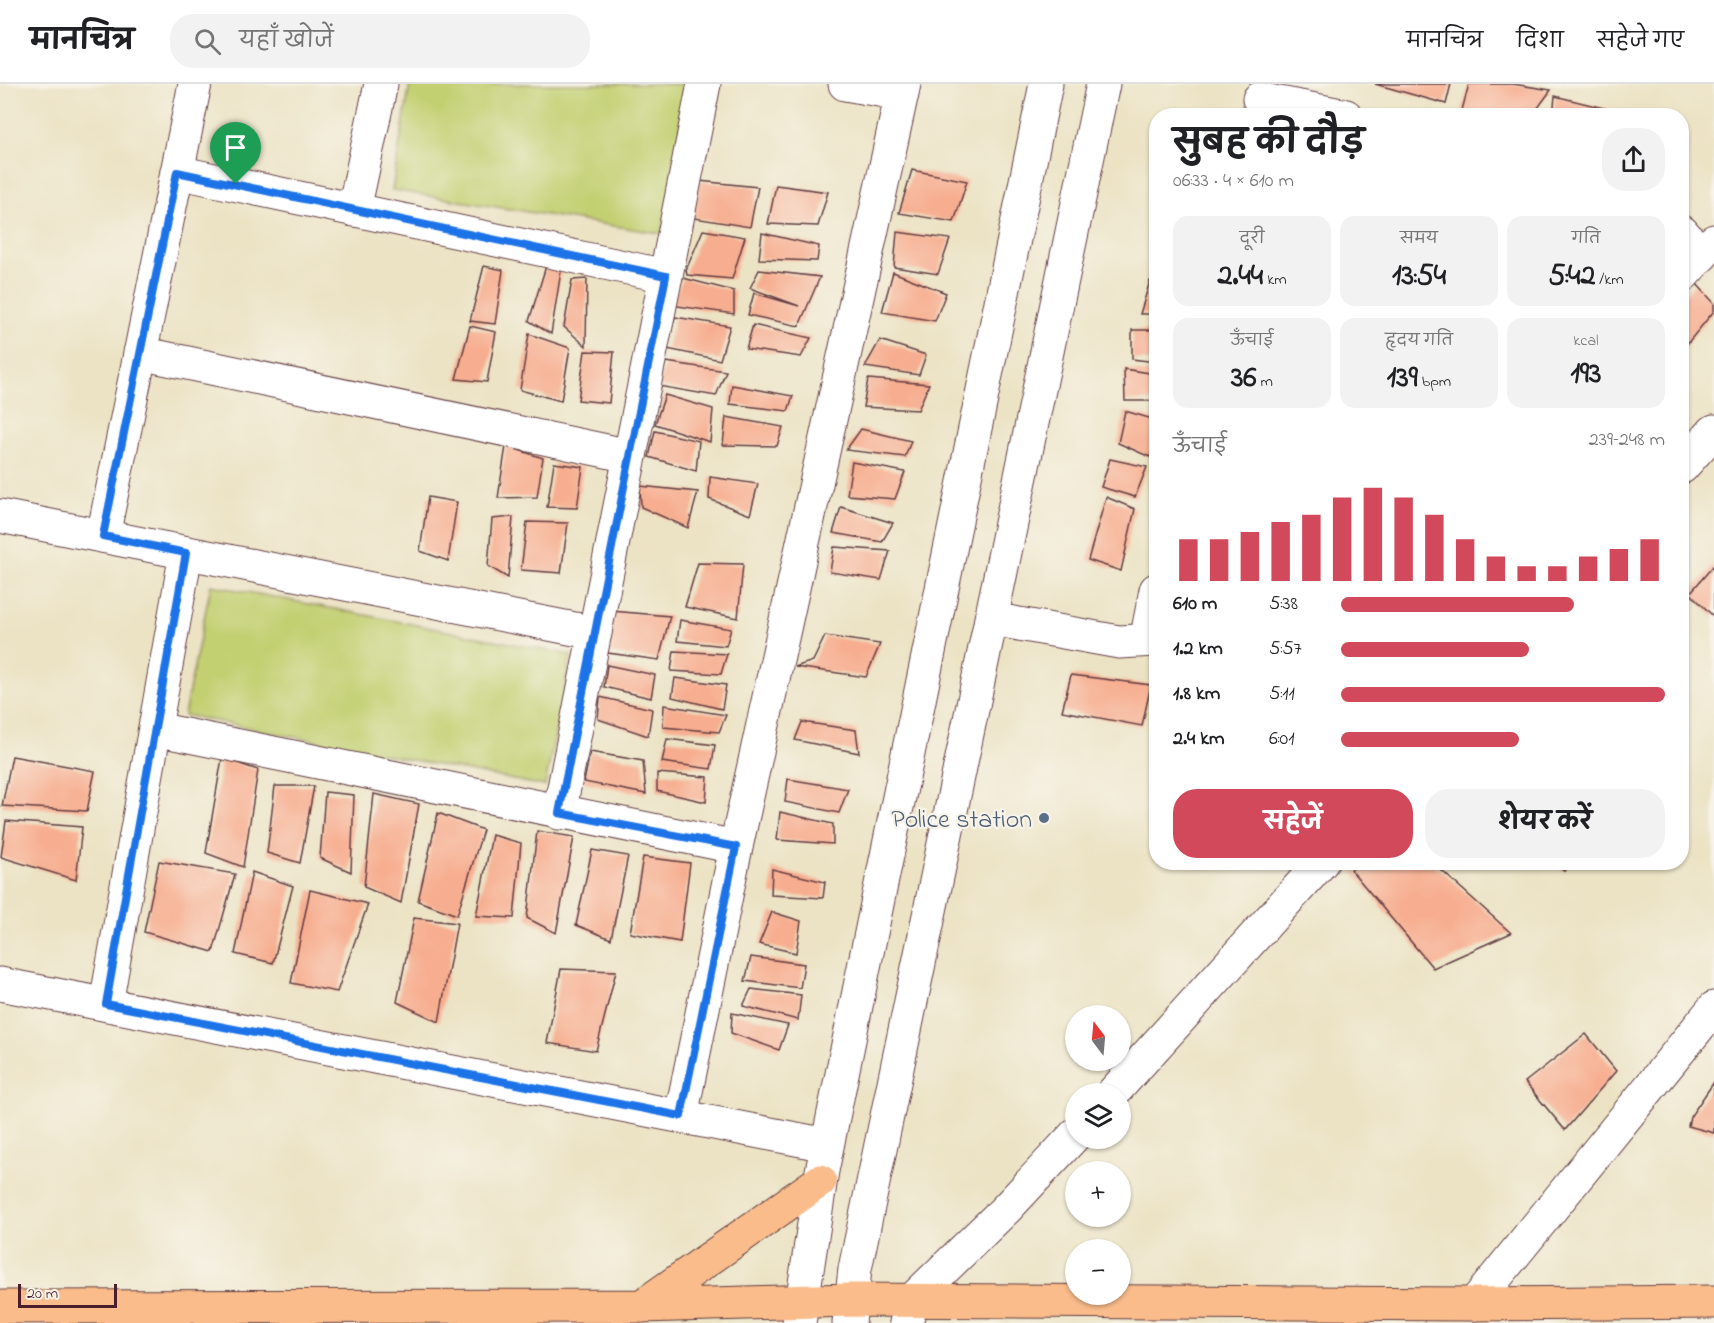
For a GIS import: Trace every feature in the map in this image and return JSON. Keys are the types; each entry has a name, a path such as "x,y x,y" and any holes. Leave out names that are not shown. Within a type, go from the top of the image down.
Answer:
{"main road":[{"path":"642,1306 820,1181"},
{"path":"0,1307 642,1306 800,1312 909,1312 1714,1302"}],"street":[{"path":"103,536 195,84"},
{"path":"354,210 381,84"},
{"path":"559,813 704,84"},
{"path":"681,1116 736,847 903,89 845,84"},
{"path":"800,1312 827,1145 1046,84"},
{"path":"850,1311 855,1269 1103,84"},
{"path":"1258,99 1305,108"},
{"path":"177,172 666,276"},
{"path":"140,353 630,456"},
{"path":"1689,459 1714,431"},
{"path":"0,516 595,633"},
{"path":"106,1004 186,553"},
{"path":"991,619 1119,642 1149,640"},
{"path":"155,729 559,813 736,847"},
{"path":"1122,1083 1315,870"},
{"path":"0,984 827,1145"},
{"path":"1474,1304 1714,1008"},
{"path":"909,1312 1065,1146"}],"green space":[{"path":"410,84 688,84 663,234 392,190"},
{"path":"211,585 571,655 545,786 184,715"}],"building":[{"path":"1375,84 1451,84 1446,104"},
{"path":"1469,84 1513,84 1551,90 1538,108 1463,108"},
{"path":"1555,96 1604,108 1554,108"},
{"path":"912,170 967,181 954,222 899,213"},
{"path":"699,181 758,187 750,227 694,218"},
{"path":"776,185 828,192 818,226 768,224"},
{"path":"703,230 745,237 732,279 687,275 686,270"},
{"path":"897,232 950,239 938,274 894,267"},
{"path":"762,233 819,246 817,261 759,259"},
{"path":"484,266 503,270 495,324 470,321"},
{"path":"546,266 561,271 551,334 529,321"},
{"path":"759,270 820,277 799,326 748,315 754,293 799,306 750,288"},
{"path":"893,272 946,293 935,321 882,312"},
{"path":"683,278 734,291 734,314 670,305"},
{"path":"587,279 586,346 564,327 572,280"},
{"path":"1696,283 1714,303 1714,311 1689,341 1689,291"},
{"path":"1149,284 1149,314 1140,314"},
{"path":"675,317 730,326 720,360 667,349"},
{"path":"753,325 811,338 801,357 746,349"},
{"path":"470,326 496,332 487,382 456,379"},
{"path":"1132,330 1149,330 1149,361 1132,359"},
{"path":"529,334 570,348 561,401 520,390"},
{"path":"880,340 926,355 919,375 865,367"},
{"path":"585,351 614,352 609,403 578,400"},
{"path":"666,362 726,371 716,396 658,386"},
{"path":"1124,369 1149,373 1149,401 1125,401"},
{"path":"868,379 929,384 918,410 863,407"},
{"path":"732,385 793,396 788,411 730,404"},
{"path":"665,395 713,409 710,442 655,424"},
{"path":"1125,411 1149,418 1149,457 1118,443"},
{"path":"726,417 783,427 777,446 723,445"},
{"path":"861,429 911,441 905,457 846,450"},
{"path":"655,431 699,441 696,471 649,457"},
{"path":"506,446 543,458 537,497 498,498"},
{"path":"1110,459 1147,467 1135,497 1101,487"},
{"path":"852,462 905,472 895,499 847,495"},
{"path":"554,463 583,467 577,508 547,507"},
{"path":"710,477 758,484 750,515 709,499"},
{"path":"640,486 698,492 688,528 641,507"},
{"path":"428,497 457,502 448,561 420,551"},
{"path":"1106,497 1135,509 1121,571 1088,560"},
{"path":"841,507 893,523 882,542 833,533"},
{"path":"513,517 508,578 488,566 492,519"},
{"path":"527,522 568,523 561,573 521,570"},
{"path":"834,547 890,551 881,580 830,572"},
{"path":"698,563 743,564 738,618 685,607"},
{"path":"1714,565 1714,617 1690,593"},
{"path":"611,611 670,616 659,660 608,653"},
{"path":"680,620 731,629 726,646 677,641"},
{"path":"825,636 880,644 866,677 795,667 813,661"},
{"path":"674,651 727,654 721,674 671,671"},
{"path":"607,665 655,675 651,698 604,687"},
{"path":"1071,675 1149,685 1142,726 1062,711"},
{"path":"675,678 726,685 722,709 672,697"},
{"path":"600,697 652,709 648,736 598,719"},
{"path":"664,705 726,715 719,732 663,727"},
{"path":"802,722 856,730 859,753 795,740"},
{"path":"667,739 715,745 711,769 662,762"},
{"path":"590,752 643,761 646,794 584,782"},
{"path":"12,756 95,771 87,811 2,806"},
{"path":"222,758 258,770 243,867 206,853"},
{"path":"657,773 708,777 706,802 657,791"},
{"path":"788,779 848,789 839,813 785,802"},
{"path":"275,786 314,786 300,863 267,853"},
{"path":"325,792 354,795 351,872 320,858"},
{"path":"374,794 419,804 401,903 364,887"},
{"path":"780,812 833,824 833,844 777,840"},
{"path":"438,813 483,830 457,915 418,901"},
{"path":"6,821 82,827 76,880 1,857"},
{"path":"537,831 574,837 556,933 527,918"},
{"path":"492,835 521,843 514,918 476,916"},
{"path":"592,850 628,856 611,939 576,925"},
{"path":"643,857 690,863 680,942 630,933"},
{"path":"159,861 235,874 213,952 144,932"},
{"path":"772,869 825,882 823,898 771,895"},
{"path":"1351,870 1441,870 1511,933 1433,968"},
{"path":"252,872 293,886 273,963 235,954"},
{"path":"310,890 368,904 337,992 291,983"},
{"path":"772,912 801,921 796,953 759,944"},
{"path":"414,918 457,923 439,1022 397,1002"},
{"path":"751,957 804,964 800,988 745,981"},
{"path":"561,969 616,971 596,1051 547,1043"},
{"path":"751,989 801,995 798,1020 743,1006"},
{"path":"732,1013 788,1025 779,1050 731,1033"},
{"path":"1586,1034 1616,1071 1565,1130 1525,1082"},
{"path":"1714,1082 1714,1133 1688,1126 1690,1117"}],"place":[{"name":"Police station","path":"1044,818"}],"route":[{"path":"177,172 236,184 666,276 559,813 736,847 681,1116 106,1004 186,553 103,536 177,172"}]}
